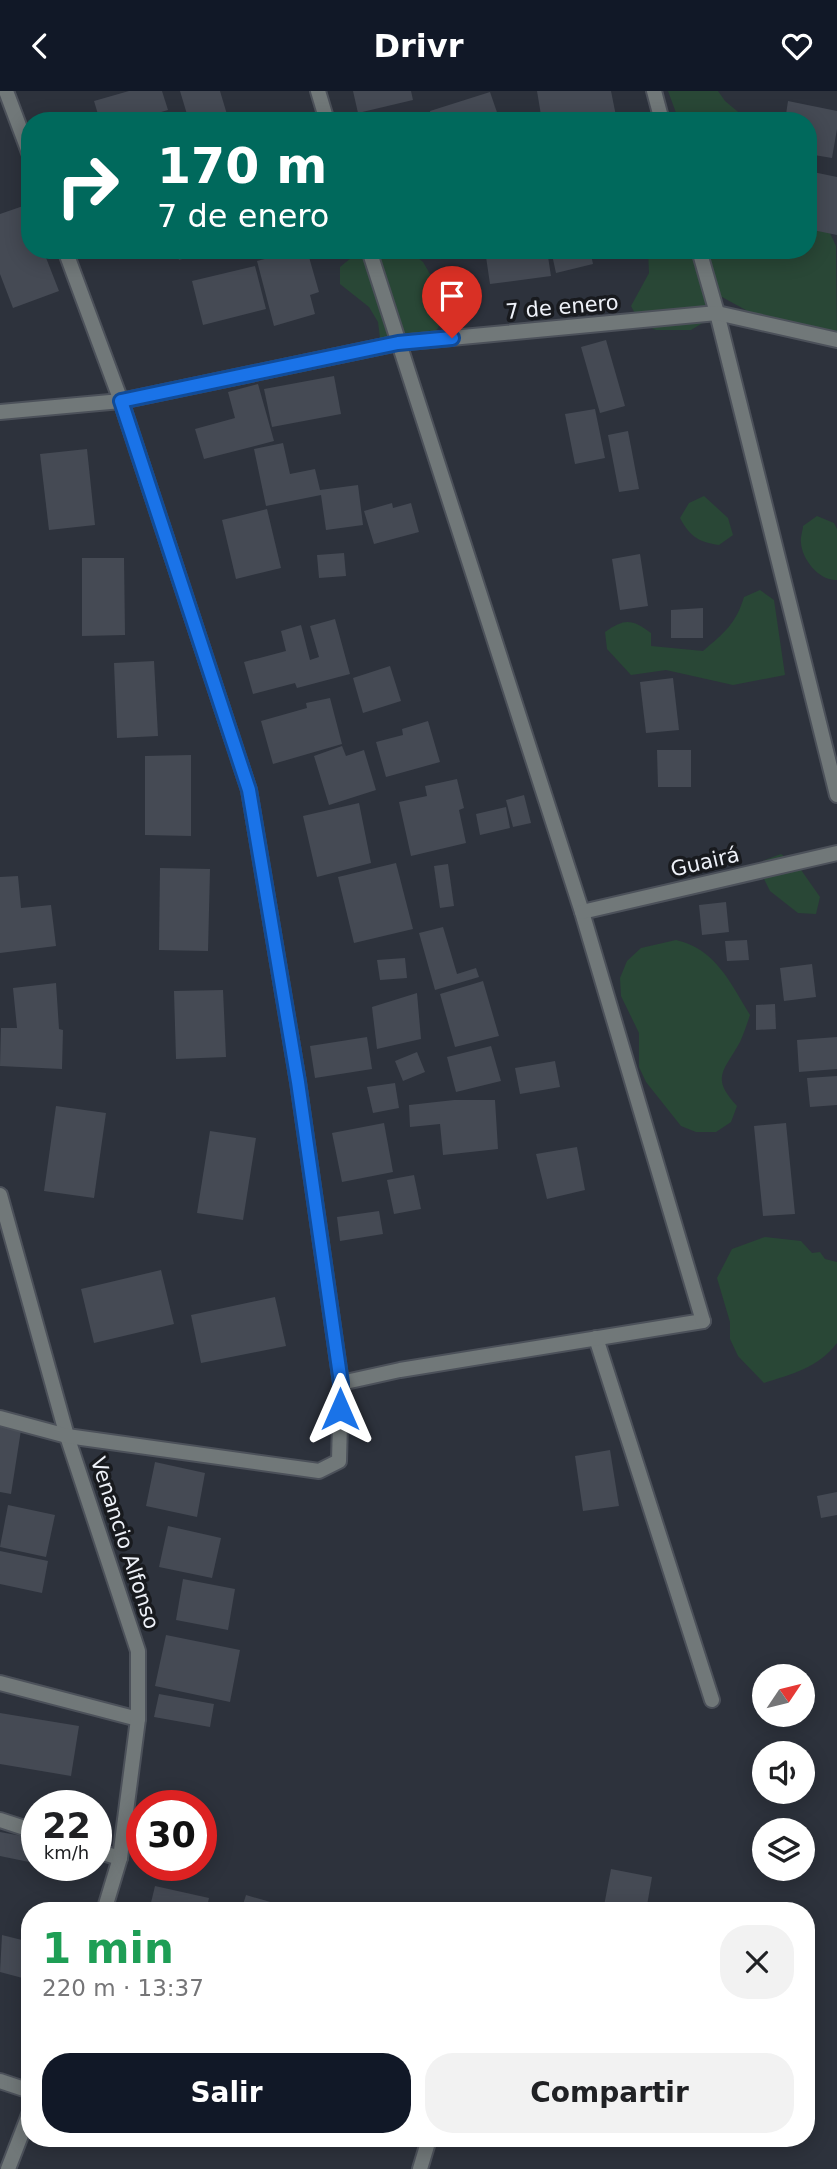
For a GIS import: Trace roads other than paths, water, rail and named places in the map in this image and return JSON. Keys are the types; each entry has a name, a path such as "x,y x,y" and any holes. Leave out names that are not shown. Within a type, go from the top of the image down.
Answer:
{"street":[{"path":"6,91 21,131"},
{"path":"318,91 324,112"},
{"path":"654,91 660,112"},
{"path":"0,1418 67,1436 319,1471 339,1461 341,1383 298,1082 249,790 121,401 68,259"},
{"path":"341,1383 400,1370 703,1321 582,912 372,259"},
{"path":"702,259 837,795"},
{"name":"7 de enero","path":"0,412 121,401 398,343 717,313 837,340"},
{"name":"Guairá","path":"582,912 837,853"},
{"name":"Venancio Alfonso","path":"0,1195 67,1436 138,1651 138,1719 120,1859 107,1902"},
{"path":"596,1338 712,1700"},
{"path":"0,1683 138,1719"},
{"path":"0,1820 21,1827"},
{"path":"112,1856 120,1859"},
{"path":"0,2081 21,2088"},
{"path":"8,2169 21,2135"},
{"path":"420,2169 427,2147"}]}
